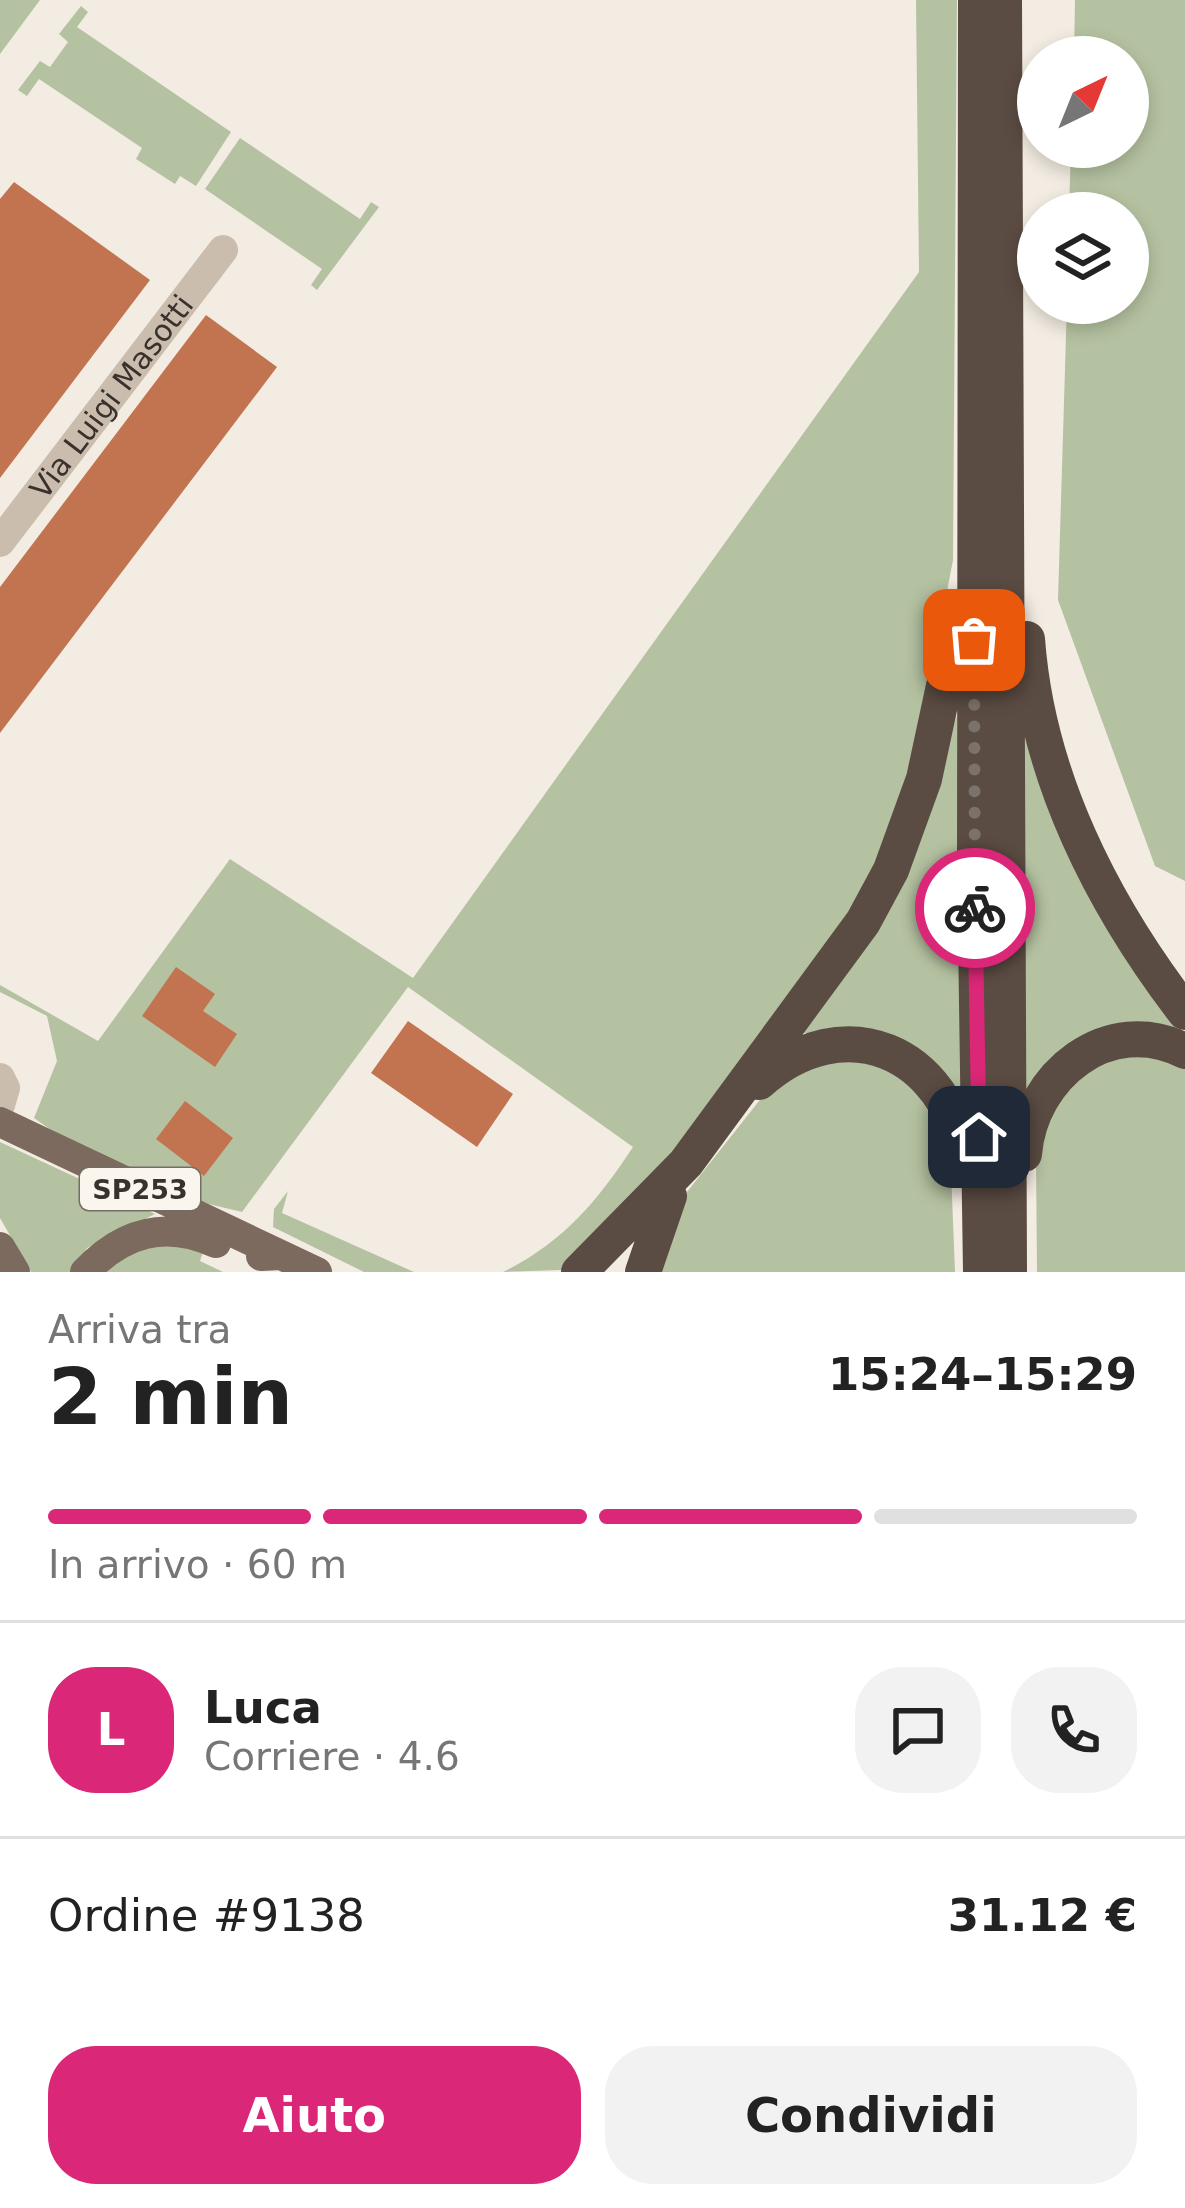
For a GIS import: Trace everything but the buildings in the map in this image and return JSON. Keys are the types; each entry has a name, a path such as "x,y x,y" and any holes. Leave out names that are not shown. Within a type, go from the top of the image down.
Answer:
{"highway":[{"path":"976,0 980,264 974,548 981,1272"},
{"path":"1004,0 1010,1272"},
{"path":"1005,240 1022,399 1029,674 1043,737 1102,888 1185,1012"},
{"path":"579,1272 686,1163 725,1113 827,977 891,870 924,779 974,548"},
{"path":"1024,1272 1026,1133 1047,1088 1079,1056 1116,1040 1157,1041 1185,1051"},
{"path":"725,1113 776,1067 816,1048 856,1043 910,1064 952,1112 961,1138 970,1272"},
{"path":"643,1272 652,1234 686,1163"}],"main road":[{"name":"SP253","path":"0,1122 317,1272"},
{"name":"SP253","path":"86,1272 111,1246 150,1231 189,1230 249,1257 281,1255"},
{"path":"0,1247 15,1272"}],"lane":[{"name":"Via Luigi Masotti","path":"0,542 223,250"},
{"path":"0,1078 5,1088 0,1105"}],"green space":[{"path":"0,0 40,0 0,54"},
{"path":"916,0 957,0 953,560 910,783 868,881 807,981 650,1182 604,1236 561,1270 503,1272 543,1248 577,1219 633,1147 408,987 242,1212 192,1200 64,1139 34,1118 57,1061 47,1016 0,992 0,985 98,1041 230,859 413,978 919,272"},
{"path":"1075,0 1185,0 1185,881 1155,866 1058,600 1066,324 1149,324 1149,192 1070,192 1070,168 1149,168 1149,36 1074,36"},
{"path":"81,6 88,12 77,27 231,132 196,186 180,176 175,184 136,159 142,148 39,79 27,96 18,90 40,61 50,67 68,42 59,34"},
{"path":"240,138 360,219 371,202 379,207 317,290 311,285 322,269 205,189"},
{"path":"1021,699 1182,1028 1178,1035 1150,1030 1021,1116"},
{"path":"957,715 963,1102 873,1034 802,1033 924,818"},
{"path":"1138,1049 1185,1063 1185,1272 1037,1272 1036,1156 1064,1081"},
{"path":"854,1054 901,1069 950,1145 955,1272 656,1272 683,1197 759,1101 790,1069"},
{"path":"0,1142 155,1214 87,1248 73,1272 31,1272 0,1218"},
{"path":"288,1191 282,1213 414,1272 364,1272 273,1227 274,1209"},
{"path":"172,1241 203,1252 200,1261 223,1272 102,1272 121,1255"}],"way so far":[{"path":"974,640 975,908"}],"route":[{"path":"975,908 979,1137"}]}
